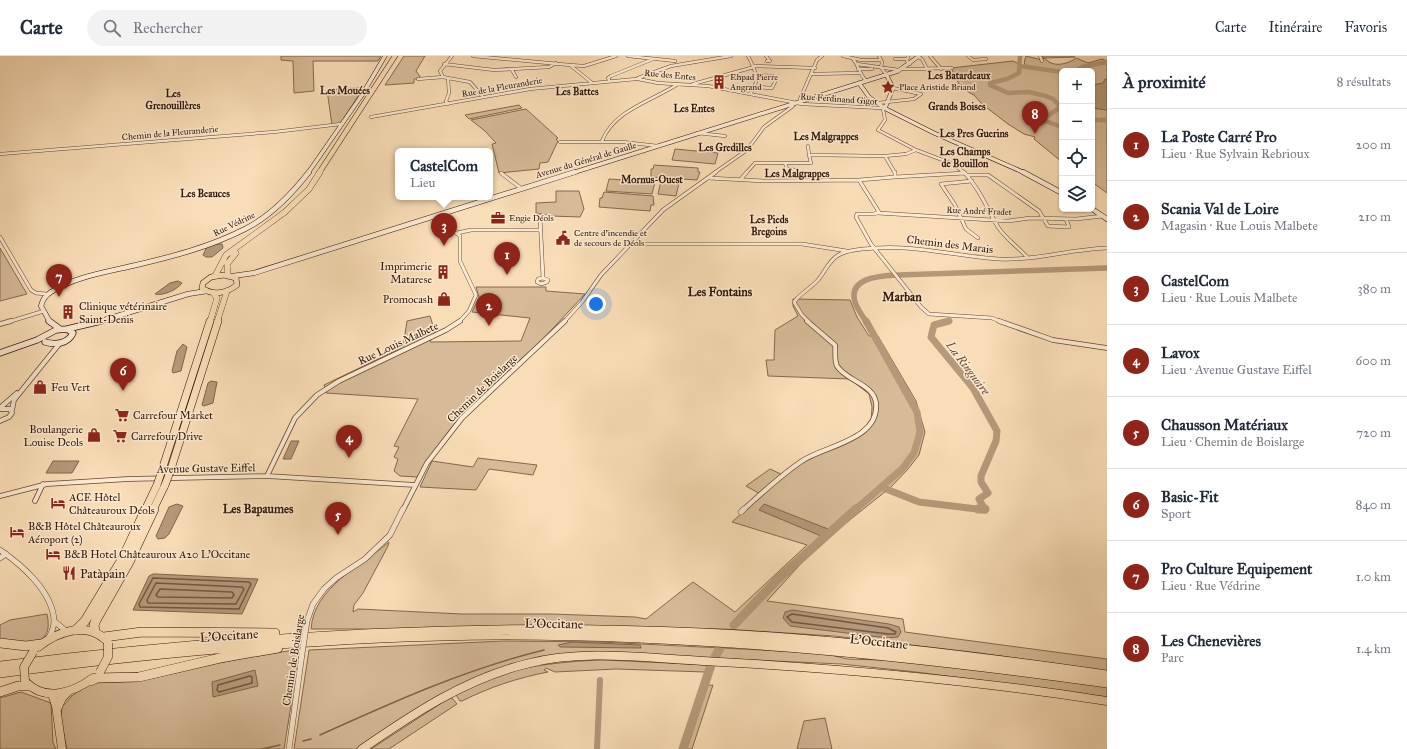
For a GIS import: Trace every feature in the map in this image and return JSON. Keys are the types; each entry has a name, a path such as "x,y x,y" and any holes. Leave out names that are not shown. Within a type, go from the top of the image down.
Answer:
{"highway":[{"path":"215,276 219,272 221,262 226,255 285,212 310,189 395,59 399,56"},
{"path":"231,276 226,266 232,256 299,205 314,190 395,59"},
{"path":"95,632 94,625 96,620 129,562 166,473 227,291"},
{"path":"166,473 217,298 210,292"},
{"path":"76,630 85,621 123,558 161,485"},
{"name":"L'Occitane","path":"0,666 128,651 300,636 490,629 571,629 702,633 915,650 1107,675"},
{"path":"106,640 142,632 286,633 300,636"},
{"name":"L'Occitane","path":"0,673 201,650 321,641 513,636 708,641 892,655 1107,683"},
{"path":"90,681 97,678 139,676 220,658 321,641"},
{"path":"0,643 26,646 45,642"},
{"path":"0,692 27,684"}],"main road":[{"name":"Rue Védrine","path":"46,294 58,287 70,283 192,250 228,237 255,223 274,210 296,190 315,165 341,124 362,95 385,56"},
{"name":"Avenue du Général de Gaulle","path":"493,198 866,81 900,69 910,64 918,57"},
{"path":"884,108 889,101 893,88 886,74"},
{"path":"859,83 869,97 884,108 934,133 1024,173 1059,191"},
{"name":"Avenue du Général de Gaulle","path":"231,276 254,273 486,200"},
{"path":"1095,211 1105,217"},
{"name":"Avenue du Général de Gaulle","path":"238,282 254,273"},
{"path":"50,332 90,324 188,294 227,291 234,287 238,282 231,276 215,276 205,281 202,285 188,294"},
{"path":"202,285 210,292"},
{"path":"46,294 41,301 49,321 50,332 47,341"},
{"path":"49,321 60,329"},
{"path":"0,353 21,346 47,341 64,342 90,324"},
{"path":"67,329 73,335"},
{"path":"76,630 95,632 106,640 108,657 100,672 90,681 69,691 52,694 39,692 27,684 24,667 33,652 45,642 66,632 76,630"},
{"path":"362,749 417,712 451,692 489,675 528,663 567,658 600,656 850,669 988,684 1107,701"},
{"path":"57,709 62,698 69,691"},
{"path":"52,694 57,709 58,738 62,749"}],"street":[{"path":"443,78 440,70 452,56"},
{"path":"474,56 584,66 616,56"},
{"path":"528,60 532,56"},
{"path":"628,56 676,61 683,64"},
{"path":"673,56 676,61"},
{"path":"638,79 665,67 717,57 731,56"},
{"path":"748,56 757,75 756,87 750,94"},
{"path":"766,56 770,61 767,61"},
{"path":"802,100 800,99 815,68 817,60 822,56"},
{"path":"844,56 853,59 881,60"},
{"path":"879,56 881,60 881,68 886,74"},
{"path":"930,56 941,69"},
{"path":"968,56 973,60 986,60"},
{"path":"1040,56 1042,61"},
{"path":"918,57 922,59 927,69"},
{"path":"609,80 608,78 611,76 653,59"},
{"path":"853,59 857,64 859,73 866,81"},
{"path":"895,59 906,59"},
{"path":"906,59 907,63 910,64"},
{"path":"871,60 872,67"},
{"path":"444,64 492,70 512,70 548,67 556,63"},
{"path":"857,64 872,67 900,69 952,68"},
{"path":"570,65 591,82"},
{"path":"693,84 753,67 815,68"},
{"path":"858,69 881,68"},
{"path":"512,70 516,77"},
{"path":"812,74 859,73"},
{"path":"757,75 777,76"},
{"path":"756,87 773,89 775,82 773,76"},
{"path":"448,78 449,93 446,101 448,104"},
{"path":"418,79 448,78 470,82 477,92 483,97"},
{"name":"Rue de la Fleuranderie","path":"371,117 530,89 609,80 638,79"},
{"name":"Rue des Entes","path":"638,79 655,83 693,84 750,94 793,104"},
{"path":"602,141 605,134 620,116 647,103 678,84"},
{"path":"878,103 914,99 921,94 893,88"},
{"name":"Rue Ferdinand Gigot","path":"793,104 884,108"},
{"name":"Chemin de Boislarge","path":"289,749 307,621 313,604 324,589 336,578 365,559 390,535 431,457 458,423 540,347 582,302 601,275 666,207 747,150 758,133 768,124 786,113 793,104"},
{"path":"884,108 885,120 878,130 916,150 952,164 966,174 972,181 976,192 986,203 999,228 1028,258"},
{"name":"Chemin de la Fleuranderie","path":"0,154 280,131 341,124"},
{"path":"697,134 725,136"},
{"path":"560,142 584,143 602,141 658,146"},
{"path":"808,146 811,163 814,167"},
{"path":"809,155 884,156 912,153 916,150"},
{"path":"884,156 895,173 895,177"},
{"path":"740,180 755,163 811,163"},
{"path":"785,164 787,169 797,170"},
{"path":"501,173 522,189"},
{"path":"708,178 740,180 859,180 895,177 988,174 1031,207 1039,211 1048,226 1069,227 1066,219"},
{"path":"859,180 879,209 878,213"},
{"path":"972,181 941,184 955,204 971,236 978,238"},
{"name":"Rue André Fradet","path":"874,248 856,215 878,213 994,220 1105,217"},
{"path":"434,216 457,233 471,230 540,230"},
{"path":"540,216 543,278"},
{"name":"Rue Louis Malbete","path":"267,476 296,418 305,406 317,395 339,380 448,329 471,310 476,295 460,261 460,237 457,233"},
{"path":"0,237 31,290 46,294"},
{"path":"632,244 802,244 848,251"},
{"name":"Chemin des Marais","path":"741,512 802,460 847,442 868,427 873,419 876,403 872,394 841,372 836,365 835,345 805,319 797,310 794,302 799,295 818,280 832,260 838,255 848,251 874,248 912,247 999,259 1028,258 1081,249 1107,248"},
{"path":"874,248 921,307 929,314 992,318 1053,340 1107,348"},
{"path":"0,324 44,311"},
{"path":"0,408 10,401 48,353 47,341"},
{"path":"0,421 10,416 14,400 50,354 64,342"},
{"path":"0,408 8,408 12,410"},
{"name":"Avenue Gustave Eiffel","path":"0,496 43,484 121,480 267,476 415,485"},
{"path":"35,501 43,484"},
{"path":"0,550 22,567 37,585 47,602 54,621 66,632"},
{"path":"0,558 6,554"},
{"path":"45,642 54,621"}],"shaded area":[{"path":"281,56 381,56 378,61 313,61 314,91 294,93 293,61 281,60"},
{"path":"404,56 425,56 416,71 421,78 414,79 414,83 385,85"},
{"path":"1026,56 1042,60 1044,58 1049,62 1056,64 1067,63 1076,58 1088,63 1102,59 1107,61 1078,68 1059,68 1059,71 1027,66 1024,63"},
{"path":"1041,56 1075,57 1044,58"},
{"path":"1013,61 1025,67 1059,73 1059,160 1034,139 1035,137 1024,134 1008,124 982,104 974,95 961,88 951,68"},
{"path":"1107,63 1107,193 1095,184 1095,68 1085,68"},
{"path":"364,87 340,124 332,125 327,90"},
{"path":"519,105 522,108 469,119 465,115"},
{"path":"526,109 558,138 556,139 558,141 548,162 540,163 539,169 499,173 492,144 496,143 485,131 471,120"},
{"path":"675,149 718,153 715,164 672,160"},
{"path":"654,165 698,168 698,172 700,172 697,180 651,177 651,169 653,169"},
{"path":"609,179 655,182 652,194 606,191"},
{"path":"661,181 679,183 676,196 658,194"},
{"path":"556,191 579,191 584,209 580,217 551,216 536,213 536,203 556,202"},
{"path":"604,192 653,196 654,205 651,205 650,211 599,207 600,198 602,198"},
{"path":"0,248 27,294 0,301"},
{"path":"476,287 546,287 546,291 585,294 541,341 475,401 448,432 417,477 400,476 394,471 398,459 394,457 399,447 394,446 418,399 326,393 324,385 403,347 407,321 430,316 435,332 430,342 521,341 530,318 472,312 479,297"},
{"path":"793,299 850,300 857,317 869,336 878,336 916,401 925,432 919,455 908,469 891,487 816,547 767,601 903,619 905,632 1107,659 1107,671 980,653 834,636 724,629 311,629 314,614 320,601 329,590 352,569 389,542 363,593 354,605 353,612 358,609 462,614 552,614 635,617 646,619 693,582 735,612 807,545 732,522 762,495 746,486 770,469 783,475 802,459 845,444 871,423 872,407 869,394 850,379 768,376 766,360 774,360 775,330 798,316 793,306"},
{"path":"478,458 537,465 533,475 489,469 476,490 420,487 432,461 473,467"},
{"path":"47,614 48,626 46,634 42,639 28,642 0,641 0,625 10,620"},
{"path":"504,641 601,642 821,653 848,659 911,661 1107,687 1107,697 916,672 841,664 599,653 491,672 456,686 356,749 294,749 309,650"},
{"path":"300,649 284,749 67,749 61,720 62,707 74,694 93,683 136,681 233,660"},
{"path":"605,660 708,665 705,672 616,669 555,672 546,668 544,670 548,672 525,677 483,691 462,701 460,701 456,695 489,678 508,672 548,664"},
{"path":"713,685 692,749 680,749 701,686"},
{"path":"21,692 51,703 53,743 56,749 0,749 0,698"},
{"path":"449,698 452,698 457,704 389,749 371,749"},
{"path":"825,718 832,749 797,749 804,721"}],"water":[{"path":"1105,79 1107,79 1107,110 1095,108 1095,84 1103,83"},
{"path":"222,244 223,248 212,257 206,257 203,255 207,247"},
{"path":"178,281 182,283 173,290 162,294 155,294 170,283"},
{"path":"183,344 187,347 181,371 173,373 172,371 177,351"},
{"path":"211,381 217,382 213,403 204,406 202,405 208,383"},
{"path":"291,441 299,441 291,459 283,459"},
{"path":"53,461 79,461 72,473 46,473"},
{"path":"177,504 183,506 169,534 165,538 158,539 156,536 169,507"},
{"path":"764,504 828,529 821,536 759,510"},
{"path":"153,574 258,579 242,614 133,610 149,576"},
{"path":"792,610 889,624 899,627 901,632 898,637 887,638 790,626 783,618 785,612"},
{"path":"572,642 640,645 641,648 560,647 558,645"},
{"path":"255,670 258,686 213,697 212,682"}],"waterway":[{"path":"1020,56 1019,73 1007,79 990,83 990,85 1008,93 1029,92 1046,96 1053,99 1059,105"},
{"path":"1080,68 1107,62"},
{"path":"1020,66 1059,72"},
{"path":"1059,108 1047,116 1045,121 1059,126"},
{"path":"1095,120 1107,120"},
{"name":"La Ringuoire","path":"898,275 1107,268"},
{"name":"La Ringuoire","path":"866,322 855,302 854,294 856,288 860,283 866,280 881,276 895,275"},
{"name":"La Ringuoire","path":"866,321 917,412 920,432 914,453 902,469 881,487"},
{"name":"La Ringuoire","path":"946,322 949,321 934,325 931,337 973,388 997,431 996,441 981,476 981,482 988,493 979,499 984,509"},
{"name":"La Ringuoire","path":"855,510 881,487"},
{"name":"La Ringuoire","path":"881,487 919,502 984,509"},
{"name":"La Ringuoire","path":"734,625 777,580 856,509"},
{"name":"La Ringuoire","path":"978,509 984,509"},
{"name":"La Ringuoire","path":"714,659 721,646"},
{"path":"320,735 430,687 486,667 544,650"},
{"name":"La Ringuoire","path":"683,749 711,665"},
{"path":"597,749 600,680"},
{"path":"303,741 311,739"},
{"path":"262,749 280,745"}],"place":[{"name":"Ehpad Pierre Angrand","path":"719,82"},
{"name":"Place Aristide Briand","path":"888,87"},
{"name":"Les Chenevières","path":"1035,134"},
{"name":"Engie Déols","path":"498,218"},
{"name":"Centre d'incendie et de secours de Déols","path":"563,238"},
{"name":"CastelCom","path":"444,246"},
{"name":"Imprimerie Matarese","path":"443,272"},
{"name":"La Poste Carré Pro","path":"507,275"},
{"name":"Pro Culture Equipement","path":"59,297"},
{"name":"Promocash","path":"444,299"},
{"name":"Clinique vétérinaire Saint-Denis","path":"68,312"},
{"name":"Scania Val de Loire","path":"489,326"},
{"name":"Feu Vert","path":"40,387"},
{"name":"Basic-Fit","path":"123,391"},
{"name":"Carrefour Market","path":"122,415"},
{"name":"Boulangerie Louise Deols","path":"94,435"},
{"name":"Carrefour Drive","path":"120,436"},
{"name":"Lavox","path":"349,458"},
{"name":"ACE Hôtel Châteauroux Déols","path":"58,503"},
{"name":"B&B Hôtel Châteauroux Aéroport (2)","path":"17,532"},
{"name":"Chausson Matériaux","path":"338,535"},
{"name":"B&B Hotel Châteauroux A20 L'Occitane","path":"53,554"},
{"name":"Patàpain","path":"69,573"}],"district":[{"name":"Les Batardeaux","path":"959,75"},
{"name":"Les Mouées","path":"345,90"},
{"name":"Les Battes","path":"577,91"},
{"name":"Les Grenouillères","path":"173,98"},
{"name":"Grands Boises","path":"957,106"},
{"name":"Les Entes","path":"694,108"},
{"name":"Les Pres Guerins","path":"974,133"},
{"name":"Les Malgrappes","path":"826,136"},
{"name":"Les Gredilles","path":"725,147"},
{"name":"Les Champs de Bouillon","path":"965,156"},
{"name":"Les Malgrappes","path":"797,173"},
{"name":"Mornus-Ouest","path":"652,179"},
{"name":"Les Beauces","path":"205,193"},
{"name":"Les Pieds Bregoins","path":"769,224"},
{"name":"Les Fontains","path":"720,292"},
{"name":"Marban","path":"902,297"},
{"name":"Les Bapaumes","path":"258,509"}]}
